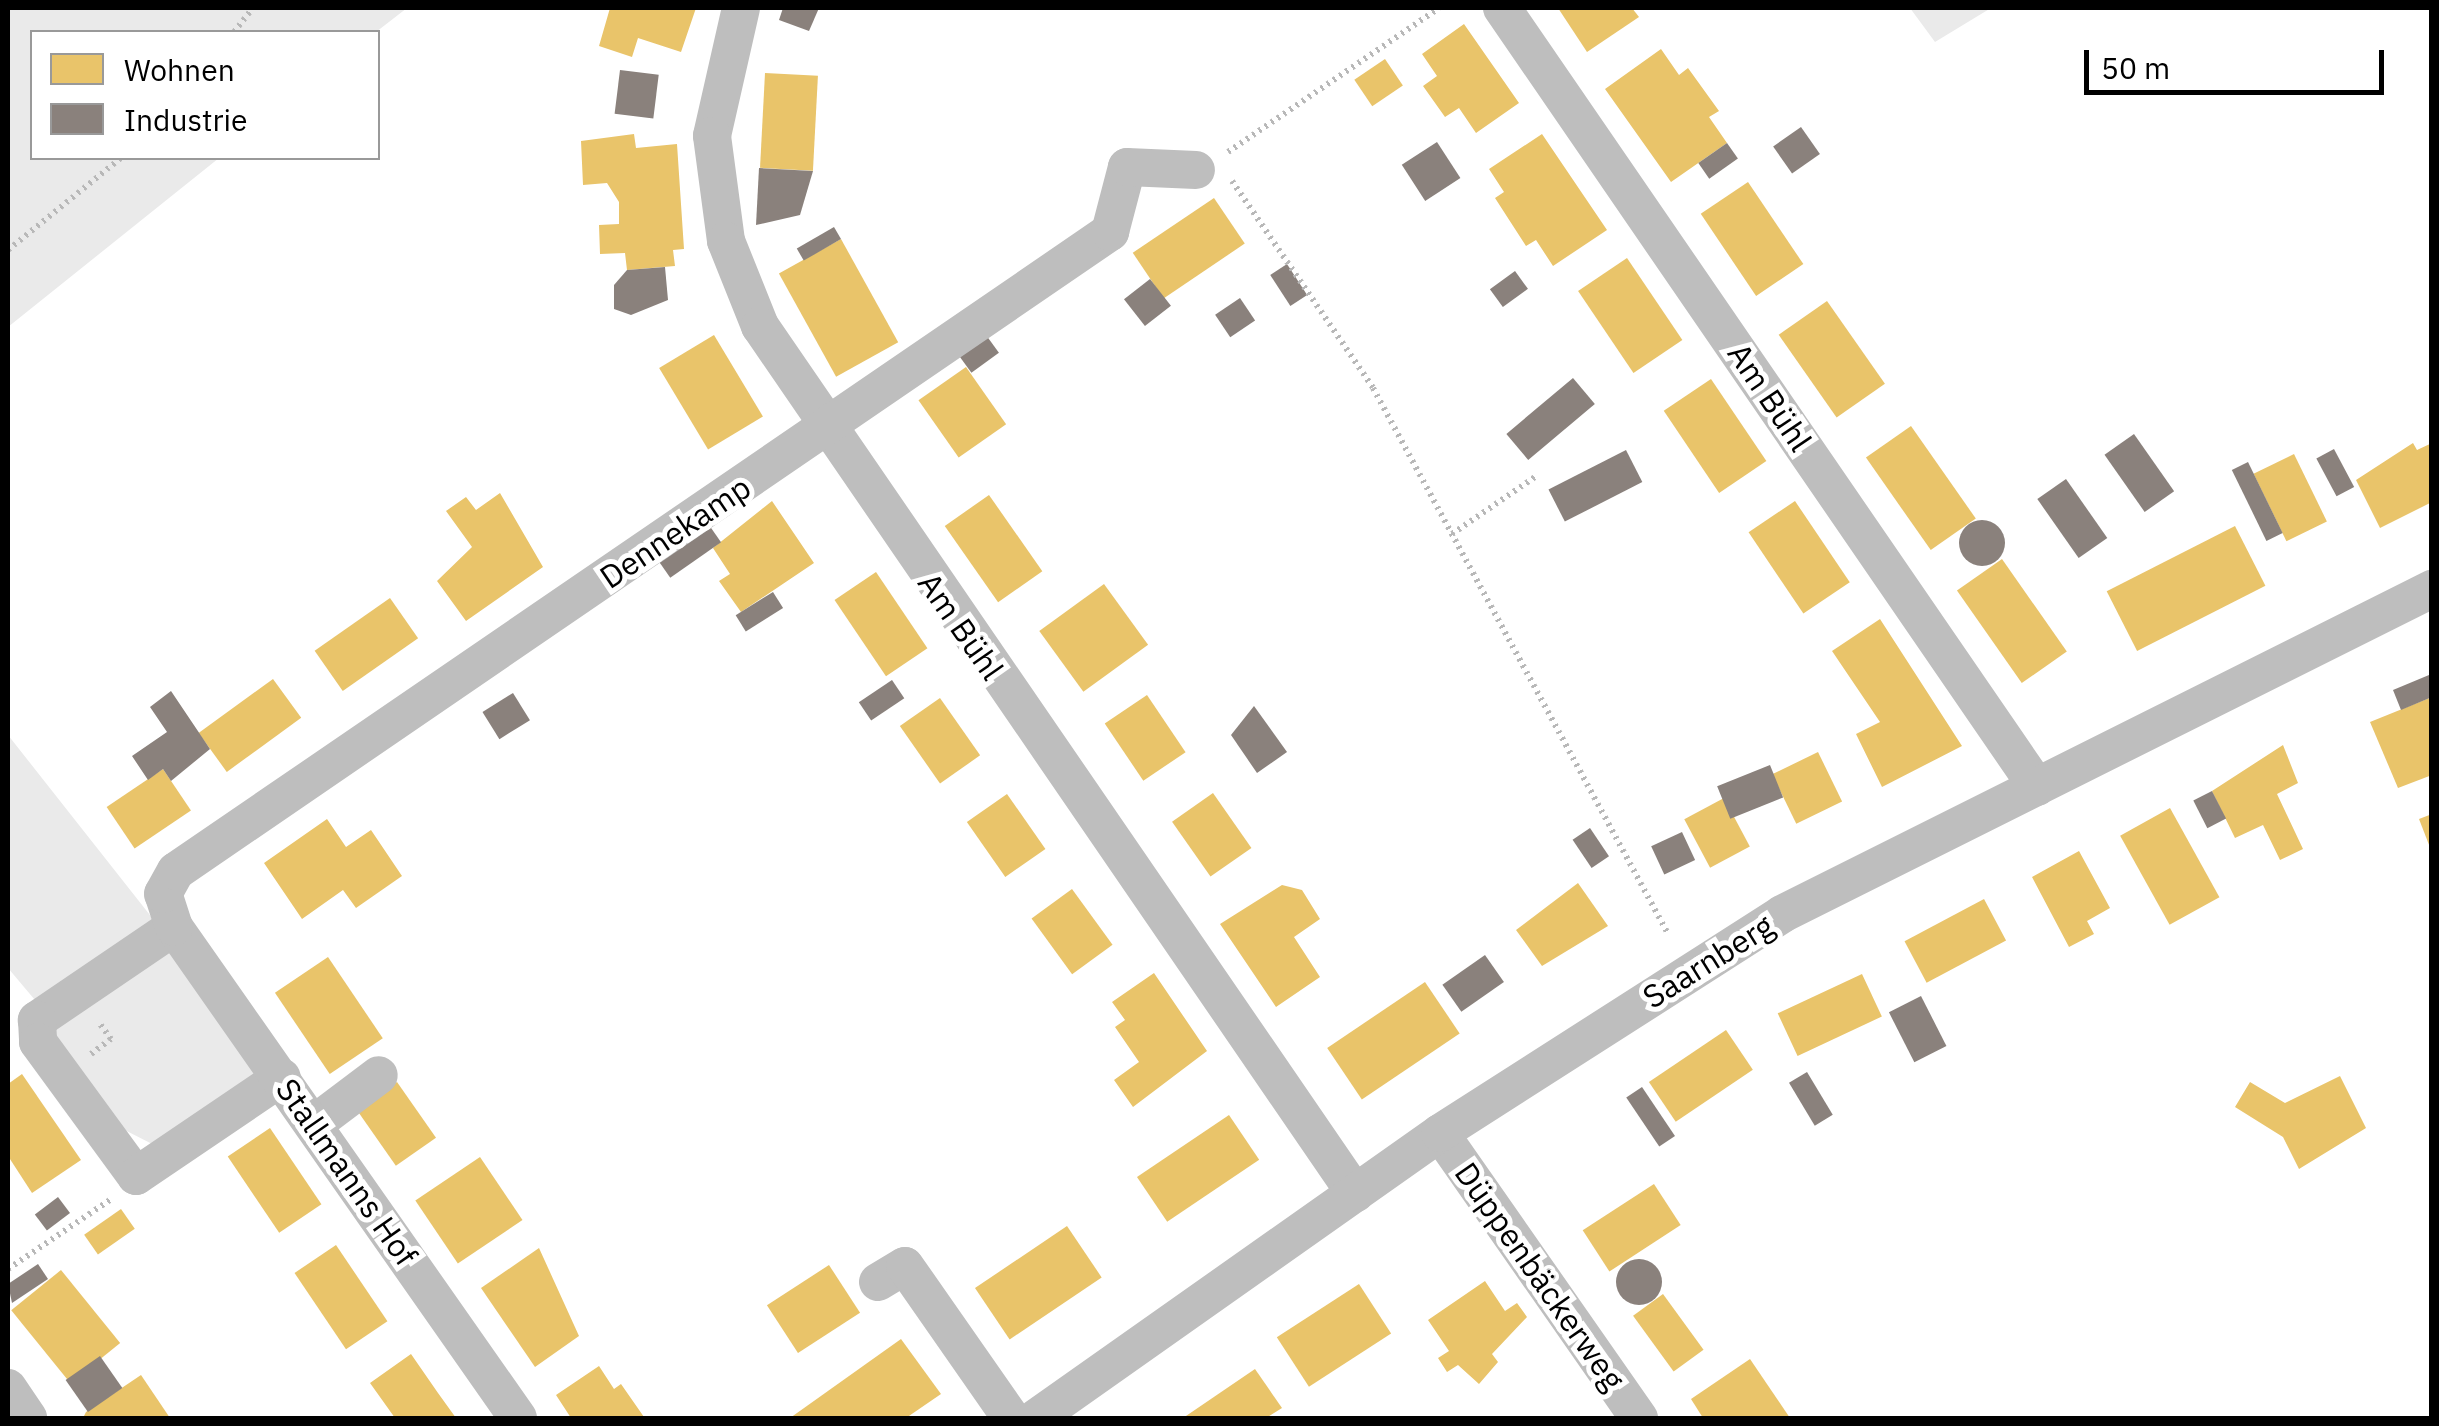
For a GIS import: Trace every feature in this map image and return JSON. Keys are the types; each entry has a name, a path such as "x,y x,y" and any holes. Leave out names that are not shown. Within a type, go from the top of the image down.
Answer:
{"street":[{"name":"Am Bühl","path":"740,8 712,136 726,241 760,326 826,430 1355,1193"},
{"name":"Am Bühl","path":"1502,8 2037,787"},
{"name":"Dennekamp","path":"174,926 162,894 176,871 826,430 1110,232 1127,167 1207,165"},
{"name":"Saarnberg","path":"1036,1418 1440,1133 1782,914 2432,589"},
{"path":"174,926 37,1020 38,1042 136,1176 282,1077"},
{"name":"Stallmanns Hof","path":"174,926 518,1418"},
{"path":"314,1124 378,1075"},
{"name":"Düppenbäckerweg","path":"1440,1133 1639,1418"},
{"path":"878,1282 905,1266 1011,1418"},
{"path":"8,1388 28,1418"}],"path":[{"path":"236,30 253,8"},
{"path":"1439,8 1207,165 1374,388 1667,932"},
{"path":"8,250 118,160"},
{"path":"1452,534 1534,476"},
{"path":"62,1075 111,1040 78,992"},
{"path":"8,1268 136,1176"}],"shaded area":[{"path":"8,8 407,8 379,30 30,30 30,160 217,160 8,327"},
{"path":"1910,8 1991,8 1935,42"},
{"path":"8,735 157,924 261,1077 160,1148 107,1121 52,1042 56,1025 8,968"}],"building: Wohnen":[{"path":"610,8 696,8 681,52 638,38 632,57 599,46"},
{"path":"1558,8 1632,8 1639,17 1587,52"},
{"path":"1464,24 1519,103 1476,133 1459,108 1445,117 1423,86 1437,76 1422,54"},
{"path":"1661,49 1679,75 1688,68 1719,111 1709,117 1727,143 1671,182 1605,89"},
{"path":"1385,59 1403,86 1372,106 1354,80"},
{"path":"765,73 818,76 813,171 760,168"},
{"path":"634,134 636,148 677,144 684,249 673,250 675,266 627,270 625,253 600,254 599,225 619,224 619,202 607,183 583,185 581,141"},
{"path":"1542,134 1607,230 1553,266 1536,240 1526,246 1495,198 1504,192 1489,169"},
{"path":"1748,182 1803,264 1756,296 1701,214"},
{"path":"1214,198 1245,244 1164,298 1133,253"},
{"path":"841,239 898,342 836,377 779,273"},
{"path":"1627,258 1682,340 1633,373 1578,291"},
{"path":"1827,301 1885,384 1837,418 1779,335"},
{"path":"714,335 763,416 708,449 659,368"},
{"path":"966,367 1006,424 959,458 918,400"},
{"path":"1711,379 1766,461 1719,493 1664,411"},
{"path":"1911,426 1976,519 1931,550 1866,458"},
{"path":"2413,443 2417,450 2432,443 2432,502 2380,528 2356,480"},
{"path":"2294,454 2327,521 2286,541 2254,474"},
{"path":"500,493 543,567 466,621 437,581 472,547 446,511 466,497 476,510"},
{"path":"989,495 1042,571 998,602 945,526"},
{"path":"772,501 814,563 741,612 719,581 730,574 713,548"},
{"path":"1795,501 1850,582 1803,614 1749,532"},
{"path":"2235,526 2265,586 2137,651 2107,591"},
{"path":"2002,559 2067,652 2022,683 1957,591"},
{"path":"876,572 927,648 886,676 835,600"},
{"path":"1104,584 1148,645 1083,692 1039,631"},
{"path":"390,598 418,638 343,691 315,651"},
{"path":"1880,619 1962,746 1882,787 1856,734 1880,722 1832,651"},
{"path":"273,679 301,718 227,772 199,733"},
{"path":"1147,695 1186,752 1143,781 1105,724"},
{"path":"2432,697 2432,775 2398,788 2370,722"},
{"path":"940,698 980,755 940,783 900,726"},
{"path":"2283,745 2298,783 2277,794 2303,849 2280,860 2263,825 2235,838 2212,791"},
{"path":"1818,752 1842,801 1796,824 1772,774"},
{"path":"163,769 191,810 135,848 107,807"},
{"path":"1213,793 1251,848 1210,877 1172,822"},
{"path":"1007,794 1045,849 1005,877 967,822"},
{"path":"1724,798 1750,847 1710,868 1684,819"},
{"path":"2170,808 2219,897 2170,925 2120,836"},
{"path":"2432,814 2432,850 2431,850 2419,819"},
{"path":"327,819 346,847 371,830 402,876 356,908 343,890 302,919 264,863"},
{"path":"2079,851 2110,908 2087,921 2094,934 2069,947 2032,877"},
{"path":"1578,883 1608,926 1542,966 1516,930"},
{"path":"1282,885 1302,890 1320,919 1294,937 1320,977 1276,1007 1220,924"},
{"path":"1072,889 1113,945 1072,974 1032,918"},
{"path":"1984,899 2006,940 1927,983 1905,941"},
{"path":"328,957 383,1038 330,1074 275,993"},
{"path":"1154,973 1207,1051 1133,1107 1114,1080 1139,1062 1115,1027 1125,1020 1112,1002"},
{"path":"1862,974 1882,1017 1798,1056 1778,1013"},
{"path":"1425,982 1460,1033 1362,1099 1327,1048"},
{"path":"1726,1030 1753,1070 1676,1122 1649,1082"},
{"path":"22,1074 81,1160 32,1193 8,1156 8,1084"},
{"path":"2340,1076 2366,1128 2299,1169 2283,1137 2235,1107 2250,1082 2285,1103"},
{"path":"397,1082 436,1138 396,1166 357,1110"},
{"path":"1229,1115 1259,1160 1167,1222 1137,1177"},
{"path":"270,1128 321,1204 279,1233 228,1157"},
{"path":"480,1157 522,1220 458,1264 415,1201"},
{"path":"1654,1184 1681,1225 1609,1271 1583,1230"},
{"path":"121,1209 135,1229 98,1254 84,1235"},
{"path":"1067,1226 1102,1277 1010,1339 975,1288"},
{"path":"336,1245 387,1321 346,1349 295,1273"},
{"path":"539,1248 579,1336 535,1367 481,1288"},
{"path":"829,1265 860,1313 798,1353 767,1305"},
{"path":"61,1270 120,1343 70,1383 11,1310"},
{"path":"1485,1281 1505,1311 1517,1303 1527,1317 1492,1354 1498,1362 1479,1384 1458,1365 1447,1372 1438,1358 1449,1351 1428,1320"},
{"path":"1359,1284 1391,1333 1309,1387 1277,1337"},
{"path":"1663,1294 1704,1350 1674,1372 1633,1316"},
{"path":"901,1339 941,1394 906,1418 790,1418"},
{"path":"411,1354 456,1418 395,1418 370,1383"},
{"path":"1750,1359 1790,1418 1703,1418 1691,1399"},
{"path":"599,1366 614,1389 621,1384 644,1417 571,1418 556,1395"},
{"path":"1255,1369 1282,1408 1266,1418 1183,1418"},
{"path":"141,1375 170,1418 83,1418 86,1412"}],"building: Industrie":[{"path":"783,8 819,8 809,31 779,20"},
{"path":"620,70 659,75 653,118 615,114"},
{"path":"1801,127 1820,154 1792,174 1773,147"},
{"path":"1437,142 1460,178 1425,201 1402,165"},
{"path":"1727,143 1738,159 1709,179 1698,163"},
{"path":"759,168 813,171 800,215 756,225"},
{"path":"834,227 841,239 804,261 797,248"},
{"path":"1287,264 1307,295 1290,306 1270,275"},
{"path":"665,267 668,300 631,315 614,309 614,285 627,270"},
{"path":"1515,271 1528,289 1503,307 1490,289"},
{"path":"1150,279 1171,306 1145,326 1124,299"},
{"path":"1240,298 1255,320 1230,337 1215,315"},
{"path":"986,335 999,353 971,373 958,355"},
{"path":"1573,378 1595,404 1528,460 1506,434"},
{"path":"2134,434 2174,491 2145,512 2105,455"},
{"path":"2334,449 2354,487 2337,496 2316,458"},
{"path":"1626,450 1642,482 1565,522 1548,489"},
{"path":"2248,462 2283,533 2266,541 2232,470"},
{"path":"2066,479 2107,538 2079,558 2037,499"},
{"path":"1982,520 1999,526 2005,543 1999,560 1982,566 1965,560 1959,543 1965,526"},
{"path":"709,525 721,542 670,578 658,561"},
{"path":"773,592 783,608 746,631 736,615"},
{"path":"2429,675 2432,697 2401,710 2393,690"},
{"path":"892,680 904,698 871,721 859,702"},
{"path":"171,691 210,749 171,781 163,769 148,780 132,756 167,732 150,707"},
{"path":"513,693 530,720 499,739 482,712"},
{"path":"1254,706 1287,752 1257,773 1231,735"},
{"path":"1770,765 1783,797 1730,819 1717,786"},
{"path":"2212,791 2226,819 2207,828 2193,801"},
{"path":"1590,828 1609,856 1592,868 1573,840"},
{"path":"1682,832 1695,860 1664,874 1651,846"},
{"path":"1485,955 1504,982 1461,1012 1442,985"},
{"path":"1921,996 1946,1046 1914,1062 1889,1012"},
{"path":"1807,1072 1833,1115 1815,1126 1789,1083"},
{"path":"1642,1087 1675,1136 1659,1147 1626,1098"},
{"path":"58,1197 70,1213 47,1230 35,1214"},
{"path":"1639,1259 1655,1266 1662,1282 1655,1298 1639,1305 1623,1298 1616,1282 1623,1266"},
{"path":"38,1264 48,1279 12,1303 8,1284"},
{"path":"100,1356 122,1388 88,1412 66,1380"}]}
